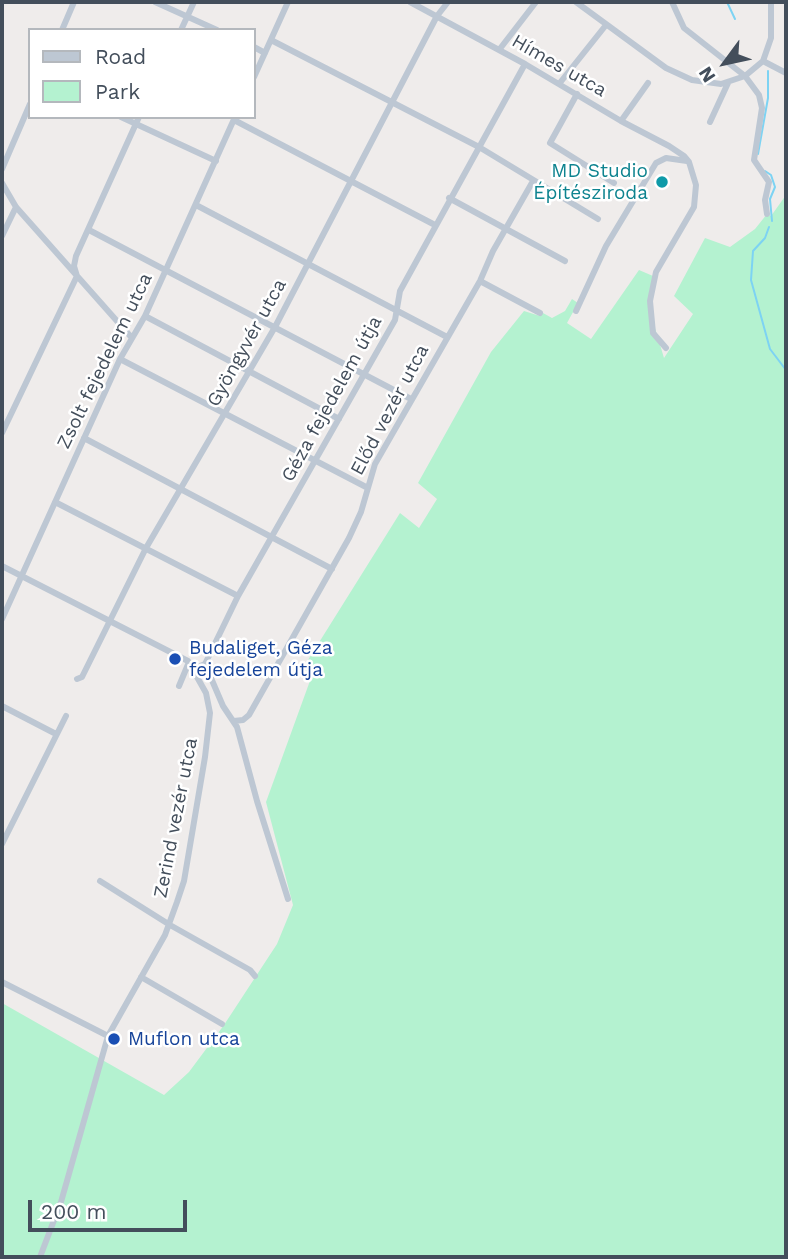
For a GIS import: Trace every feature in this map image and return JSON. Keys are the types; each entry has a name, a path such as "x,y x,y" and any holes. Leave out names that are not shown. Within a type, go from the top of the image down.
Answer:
{"street":[{"path":"63,28 74,2"},
{"path":"155,2 213,28"},
{"path":"182,28 194,2"},
{"path":"256,72 288,2"},
{"name":"Hímes utca","path":"410,2 669,146 689,162"},
{"name":"Gyöngyvér utca","path":"77,679 82,677 146,548 275,327 437,16 448,2"},
{"path":"499,50 536,2"},
{"path":"576,2 677,74 709,83 728,83 745,76 763,61 771,38 771,6 765,2"},
{"path":"672,2 684,28 745,76 761,101 754,160 769,184 765,200 767,214"},
{"path":"559,84 606,25"},
{"path":"271,40 479,147 598,219"},
{"path":"256,48 265,52"},
{"path":"763,61 786,73"},
{"name":"Géza fejedelem útja","path":"205,664 238,596 395,320 400,290 525,64"},
{"path":"621,121 648,83"},
{"path":"710,122 728,83"},
{"path":"577,94 550,143 614,183"},
{"path":"2,169 28,109"},
{"path":"125,119 216,161"},
{"path":"2,433 76,276 76,256 138,119"},
{"name":"Zsolt fejedelem utca","path":"2,619 120,359 145,316 235,119"},
{"path":"237,119 435,225"},
{"path":"576,311 606,246 656,163 666,158 689,162 696,185 694,208 656,272 650,301 653,333 666,348"},
{"name":"Előd vezér utca","path":"234,721 243,720 249,715 332,569 361,512 366,487 375,464 480,281 533,181"},
{"path":"2,183 16,207 132,338"},
{"path":"449,198 565,261"},
{"path":"196,205 447,337"},
{"path":"2,236 16,207"},
{"path":"89,230 411,399"},
{"path":"480,281 540,313"},
{"path":"145,316 339,419"},
{"path":"120,359 366,487"},
{"path":"84,438 332,569"},
{"path":"55,502 238,596"},
{"path":"2,566 191,665 205,664 223,706 234,721 288,899"},
{"path":"178,686 191,665"},
{"name":"Zerind vezér utca","path":"40,1257 61,1202 108,1037 170,925 184,881 210,713 206,694 191,665"},
{"path":"2,706 56,734"},
{"path":"2,844 66,716"},
{"path":"100,881 170,925 250,970 255,976"},
{"path":"141,977 222,1024"},
{"path":"2,982 108,1037"}],"green space":[{"path":"786,195 786,1257 2,1257 2,1003 164,1095 189,1072 224,1025 277,944 293,905 266,802 311,678 303,668 400,513 419,528 437,499 418,483 491,352 524,311 540,316 543,313 552,318 565,311 572,299 578,303 567,323 591,339 639,270 653,276 652,318 664,358 693,314 674,296 705,238 730,247 755,229 767,214 771,216"}],"waterway":[{"path":"727,2 735,19"},
{"path":"758,154 768,98 768,71"},
{"path":"765,171 771,175 775,187 770,199 772,221"},
{"path":"769,227 765,238 753,251 751,280 770,349 786,370"}],"place":[{"name":"MD Studio Építésziroda","path":"662,182"},
{"name":"Budaliget, Géza fejedelem útja","path":"175,659"},
{"name":"Muflon utca","path":"114,1039"}]}
